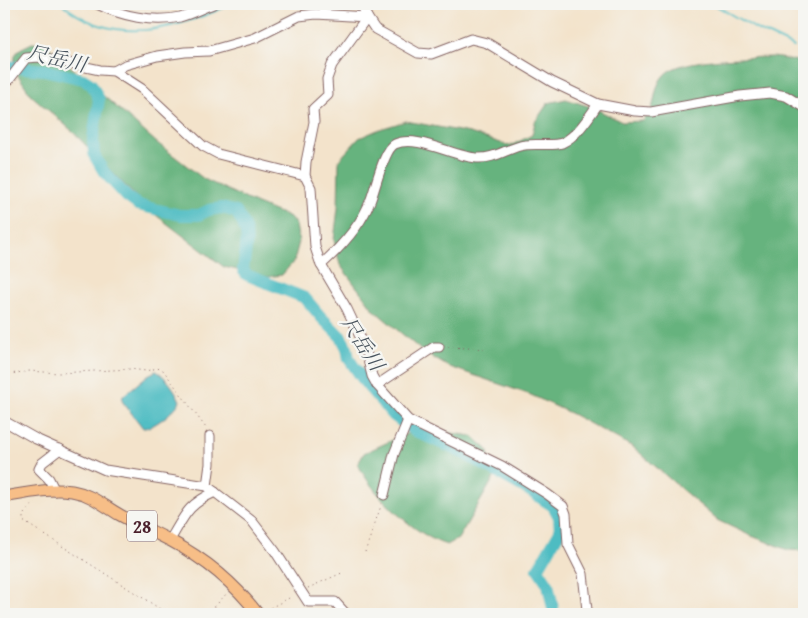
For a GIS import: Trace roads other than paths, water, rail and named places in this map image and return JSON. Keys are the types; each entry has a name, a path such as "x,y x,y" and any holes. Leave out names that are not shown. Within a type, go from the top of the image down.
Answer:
{"main road":[{"name":"28","path":"4,497 55,490 74,492 99,500 119,514 170,540 212,566 244,596 258,614"}],"street":[{"path":"97,4 132,16 159,19 180,17 212,4"},
{"path":"360,4 375,29 418,53 431,54 471,39 487,43 552,82 598,104 651,112 740,96 770,93 786,96 804,107"},
{"path":"114,71 125,65 157,56 209,51 255,38 299,16 316,14 367,17"},
{"path":"367,17 332,65 327,79 328,95 313,109 314,122 306,162 306,176 311,188 315,247 322,265 365,346 372,376 377,385 408,420 502,466 563,506 566,514 568,544 583,574 590,614"},
{"path":"6,80 26,58 39,57 100,70 114,71 142,89 203,146 218,154 306,176"},
{"path":"322,265 339,249 360,221 370,202 387,154 393,145 402,142 418,143 476,158 491,157 522,145 561,143 580,127 598,104"},
{"path":"377,385 437,347"},
{"path":"384,493 394,454 408,420"},
{"path":"4,421 36,439 105,470 211,489 252,521 308,602 335,602 346,614"},
{"path":"170,540 187,510 211,489 210,436"},
{"path":"55,490 49,479 39,469 42,463 60,449"}],"water":[{"path":"156,371 170,384 180,401 164,418 143,428 122,401 123,396 148,375"}],"waterway":[{"path":"62,4 82,18 103,26 124,30 168,27 190,21 232,4"},
{"path":"713,4 758,30 794,47"},
{"name":"尺岳川","path":"4,66 44,70 83,79 91,84 99,99 93,139 94,155 104,172 127,197 138,205 180,215 199,215 209,210 222,208 236,212 244,227 247,239 243,270 247,275 305,298 341,337 347,348 349,359 366,384 394,416 413,430 465,454 553,506 559,517 560,531 538,569 548,584 554,614"}]}
